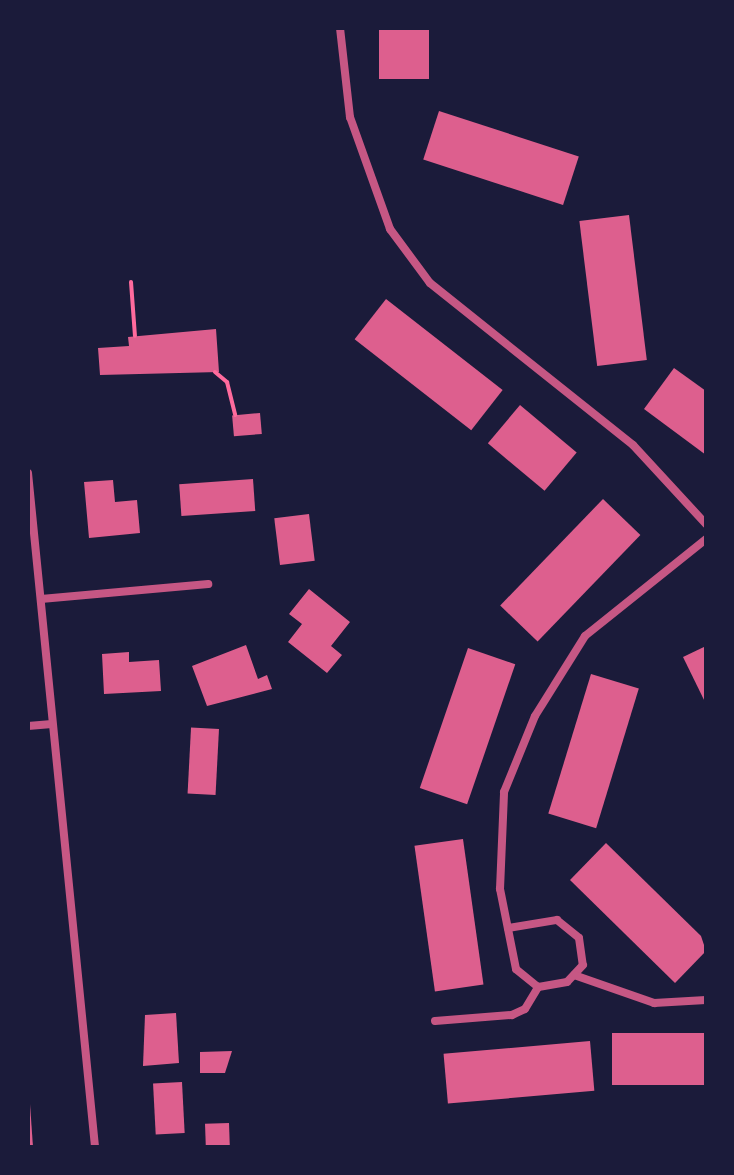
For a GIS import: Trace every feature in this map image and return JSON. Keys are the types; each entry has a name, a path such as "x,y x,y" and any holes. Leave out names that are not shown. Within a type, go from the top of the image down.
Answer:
{"street":[{"path":"340,28 350,117 390,229 430,283 633,445 706,524"},
{"path":"28,473 95,1147"},
{"path":"538,987 516,969 508,928 499,864 504,792 535,716 564,664 608,611 706,539"},
{"path":"41,599 208,584"},
{"path":"28,726 52,724"},
{"path":"435,1021 512,1015 525,1009 538,987 574,975 583,965 579,938 557,920 508,928"},
{"path":"574,975 654,1003 706,1000"}],"path":[{"path":"131,282 135,336"},
{"path":"215,372 227,382 235,415"}],"building":[{"path":"379,28 429,28 429,79 379,79"},
{"path":"439,111 579,156 563,205 423,160"},
{"path":"629,215 647,360 597,366 579,221"},
{"path":"386,299 503,390 471,430 355,339"},
{"path":"216,329 219,372 100,375 98,348 129,346 128,337"},
{"path":"674,368 706,391 706,455 644,409"},
{"path":"520,405 577,453 545,491 488,443"},
{"path":"260,413 262,434 234,436 232,415"},
{"path":"253,479 255,511 181,516 179,484"},
{"path":"113,480 115,502 137,500 140,533 89,538 84,482"},
{"path":"603,499 640,535 538,642 500,605"},
{"path":"309,514 315,561 280,565 274,518"},
{"path":"309,589 350,622 331,646 342,655 327,673 288,642 302,624 289,614"},
{"path":"246,645 258,679 267,675 272,689 207,706 192,666"},
{"path":"706,646 706,704 683,657"},
{"path":"468,648 515,664 467,804 420,788"},
{"path":"129,652 129,662 159,660 161,691 104,694 102,654"},
{"path":"591,674 639,689 596,828 548,814"},
{"path":"191,728 219,729 216,795 188,793"},
{"path":"463,839 483,985 435,991 414,846"},
{"path":"606,843 701,936 706,951 675,983 570,880"},
{"path":"176,1013 179,1063 143,1066 145,1015"},
{"path":"612,1033 706,1033 706,1085 612,1085"},
{"path":"590,1041 594,1091 448,1104 444,1054"},
{"path":"232,1051 225,1073 200,1073 200,1052"},
{"path":"182,1082 185,1133 156,1134 153,1084"},
{"path":"30,1104 33,1147 28,1147"},
{"path":"229,1123 230,1147 206,1147 205,1124"}]}
